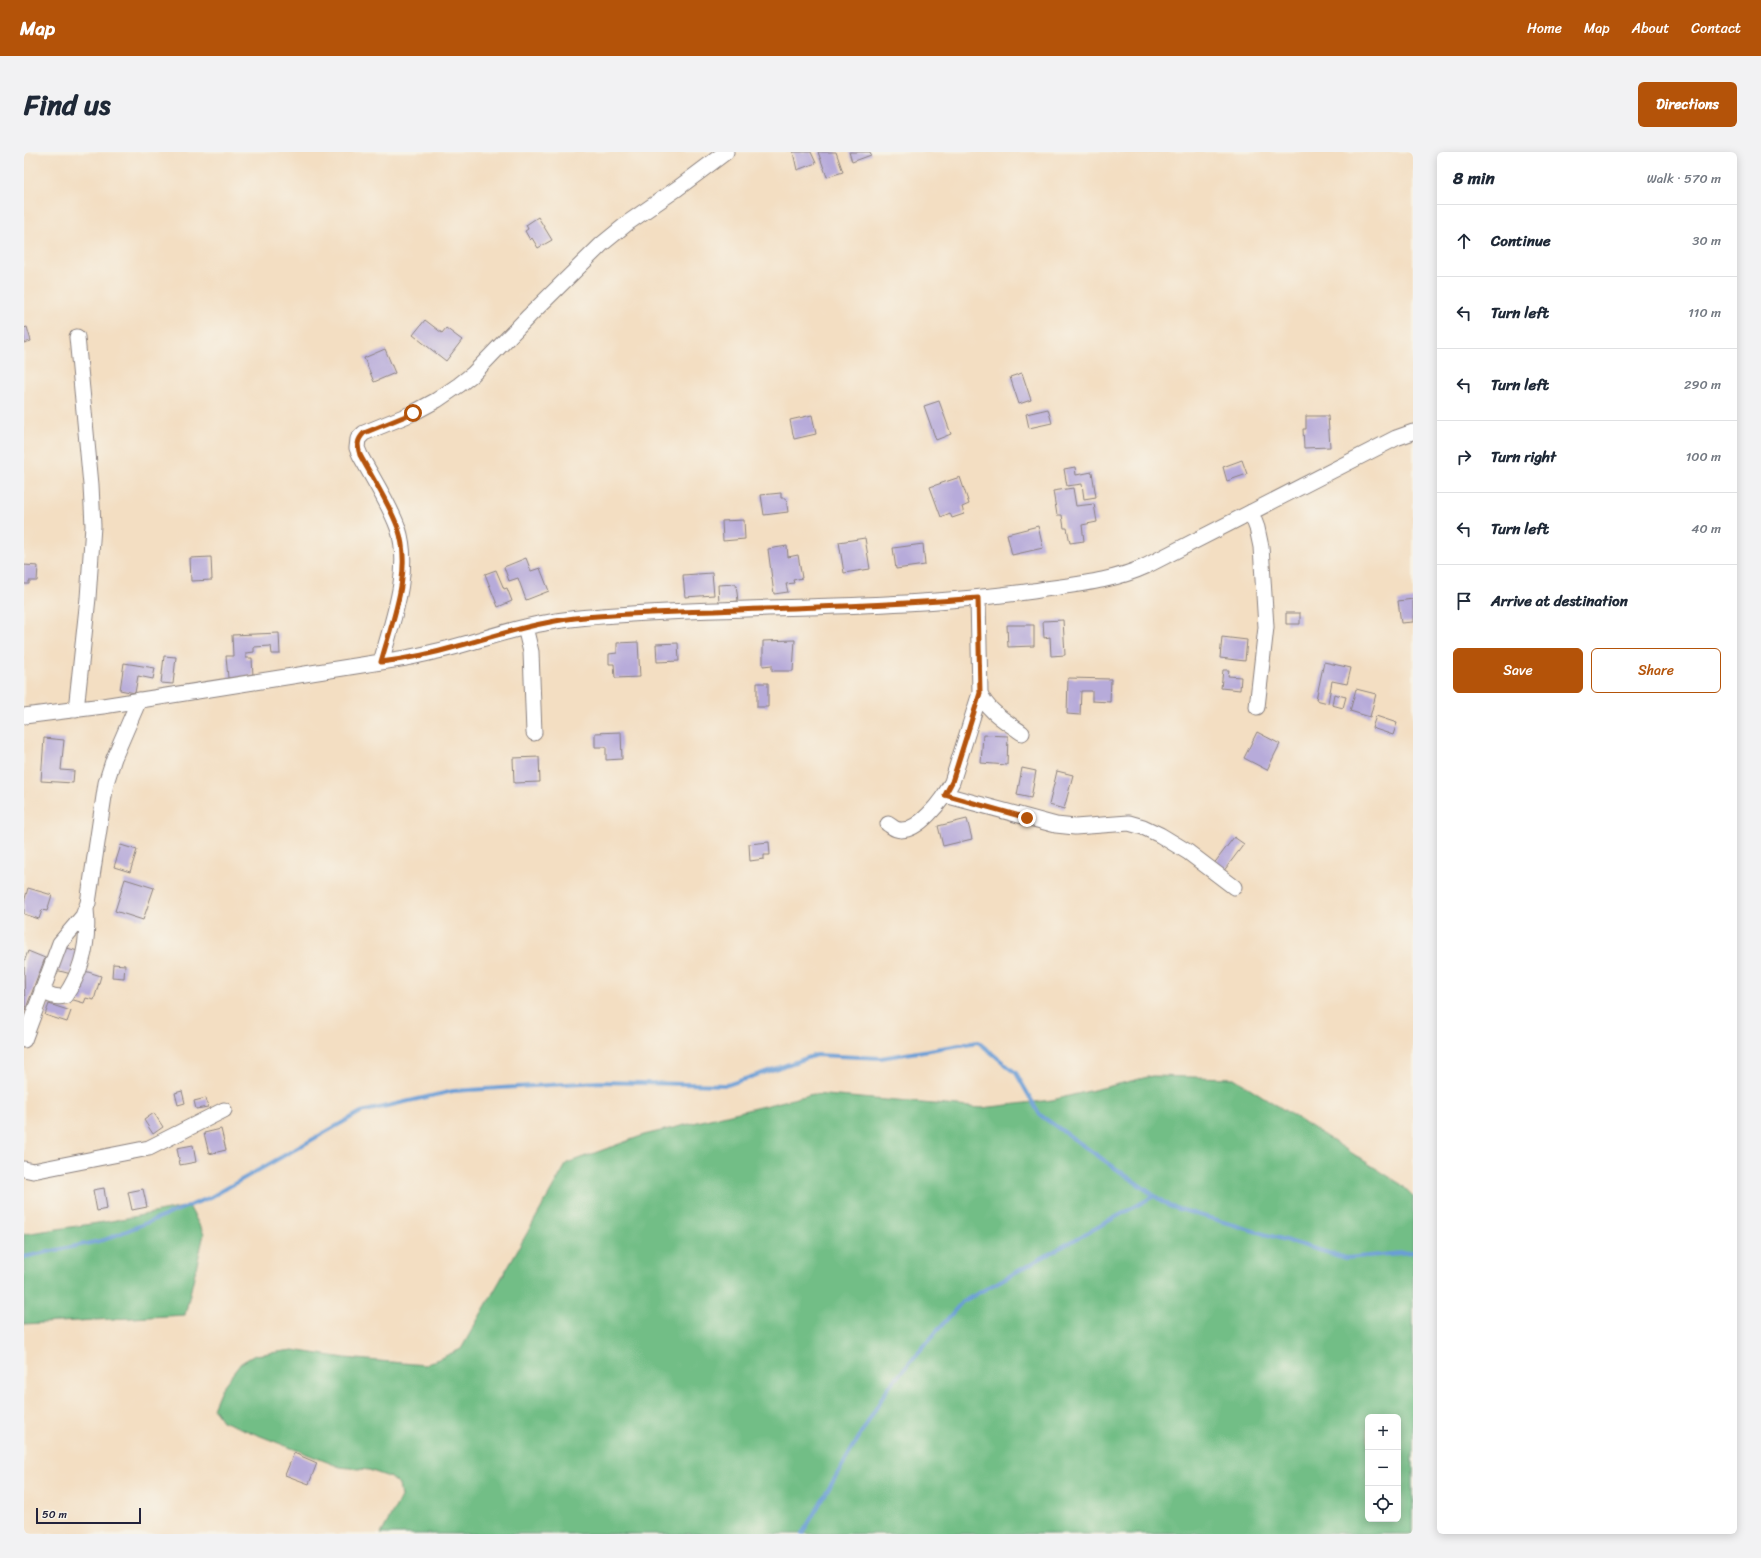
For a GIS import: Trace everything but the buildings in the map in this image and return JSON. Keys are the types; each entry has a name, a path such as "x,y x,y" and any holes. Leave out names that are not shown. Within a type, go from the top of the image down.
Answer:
{"street":[{"path":"381,662 403,573 402,547 398,528 360,455 358,439 364,433 413,413 437,400 459,385 473,374 602,244 629,222 726,152"},
{"path":"76,710 88,598 93,526 91,485 77,337"},
{"path":"24,716 76,710 406,658 454,647 525,627 575,618 632,614 866,605 978,598 1064,586 1133,572 1396,438 1413,432"},
{"path":"1251,512 1257,528 1261,547 1266,627 1257,707"},
{"path":"978,598 980,693 983,702 1022,733"},
{"path":"525,627 531,652 534,733"},
{"path":"888,824 896,829 907,830 919,823 945,795 952,782 980,693"},
{"path":"24,1040 60,943 78,922 86,909 97,851 106,783 114,758 139,700"},
{"path":"945,795 1056,825 1075,827 1129,823 1143,827 1160,835 1188,852 1234,887"},
{"path":"42,990 50,996 58,998 65,996 72,987 82,960 87,935 86,909"},
{"path":"24,1169 33,1172 149,1148 224,1110"}],"green space":[{"path":"1152,1076 1234,1078 1402,1185 1413,1196 1413,1534 381,1534 401,1497 399,1485 389,1477 369,1470 340,1467 222,1421 213,1408 221,1389 241,1363 255,1355 293,1350 345,1358 425,1365 461,1349 567,1163 644,1135 813,1094 982,1108 1052,1100"},
{"path":"189,1206 204,1234 185,1315 24,1324 24,1234 111,1221"}],"waterway":[{"path":"24,1257 104,1240 211,1197 361,1112 453,1091 598,1082 727,1085 816,1055 881,1058 978,1042 1016,1073 1040,1115 1169,1206 1346,1258 1413,1252"},
{"path":"802,1534 888,1388 962,1302 1154,1196"}],"route":[{"path":"413,413 378,426 364,433 358,439 360,455 385,500 398,528 402,547 403,573 381,662 454,647 546,622 575,618 632,614 866,605 978,598 980,693 952,782 945,795 1027,818"}]}
